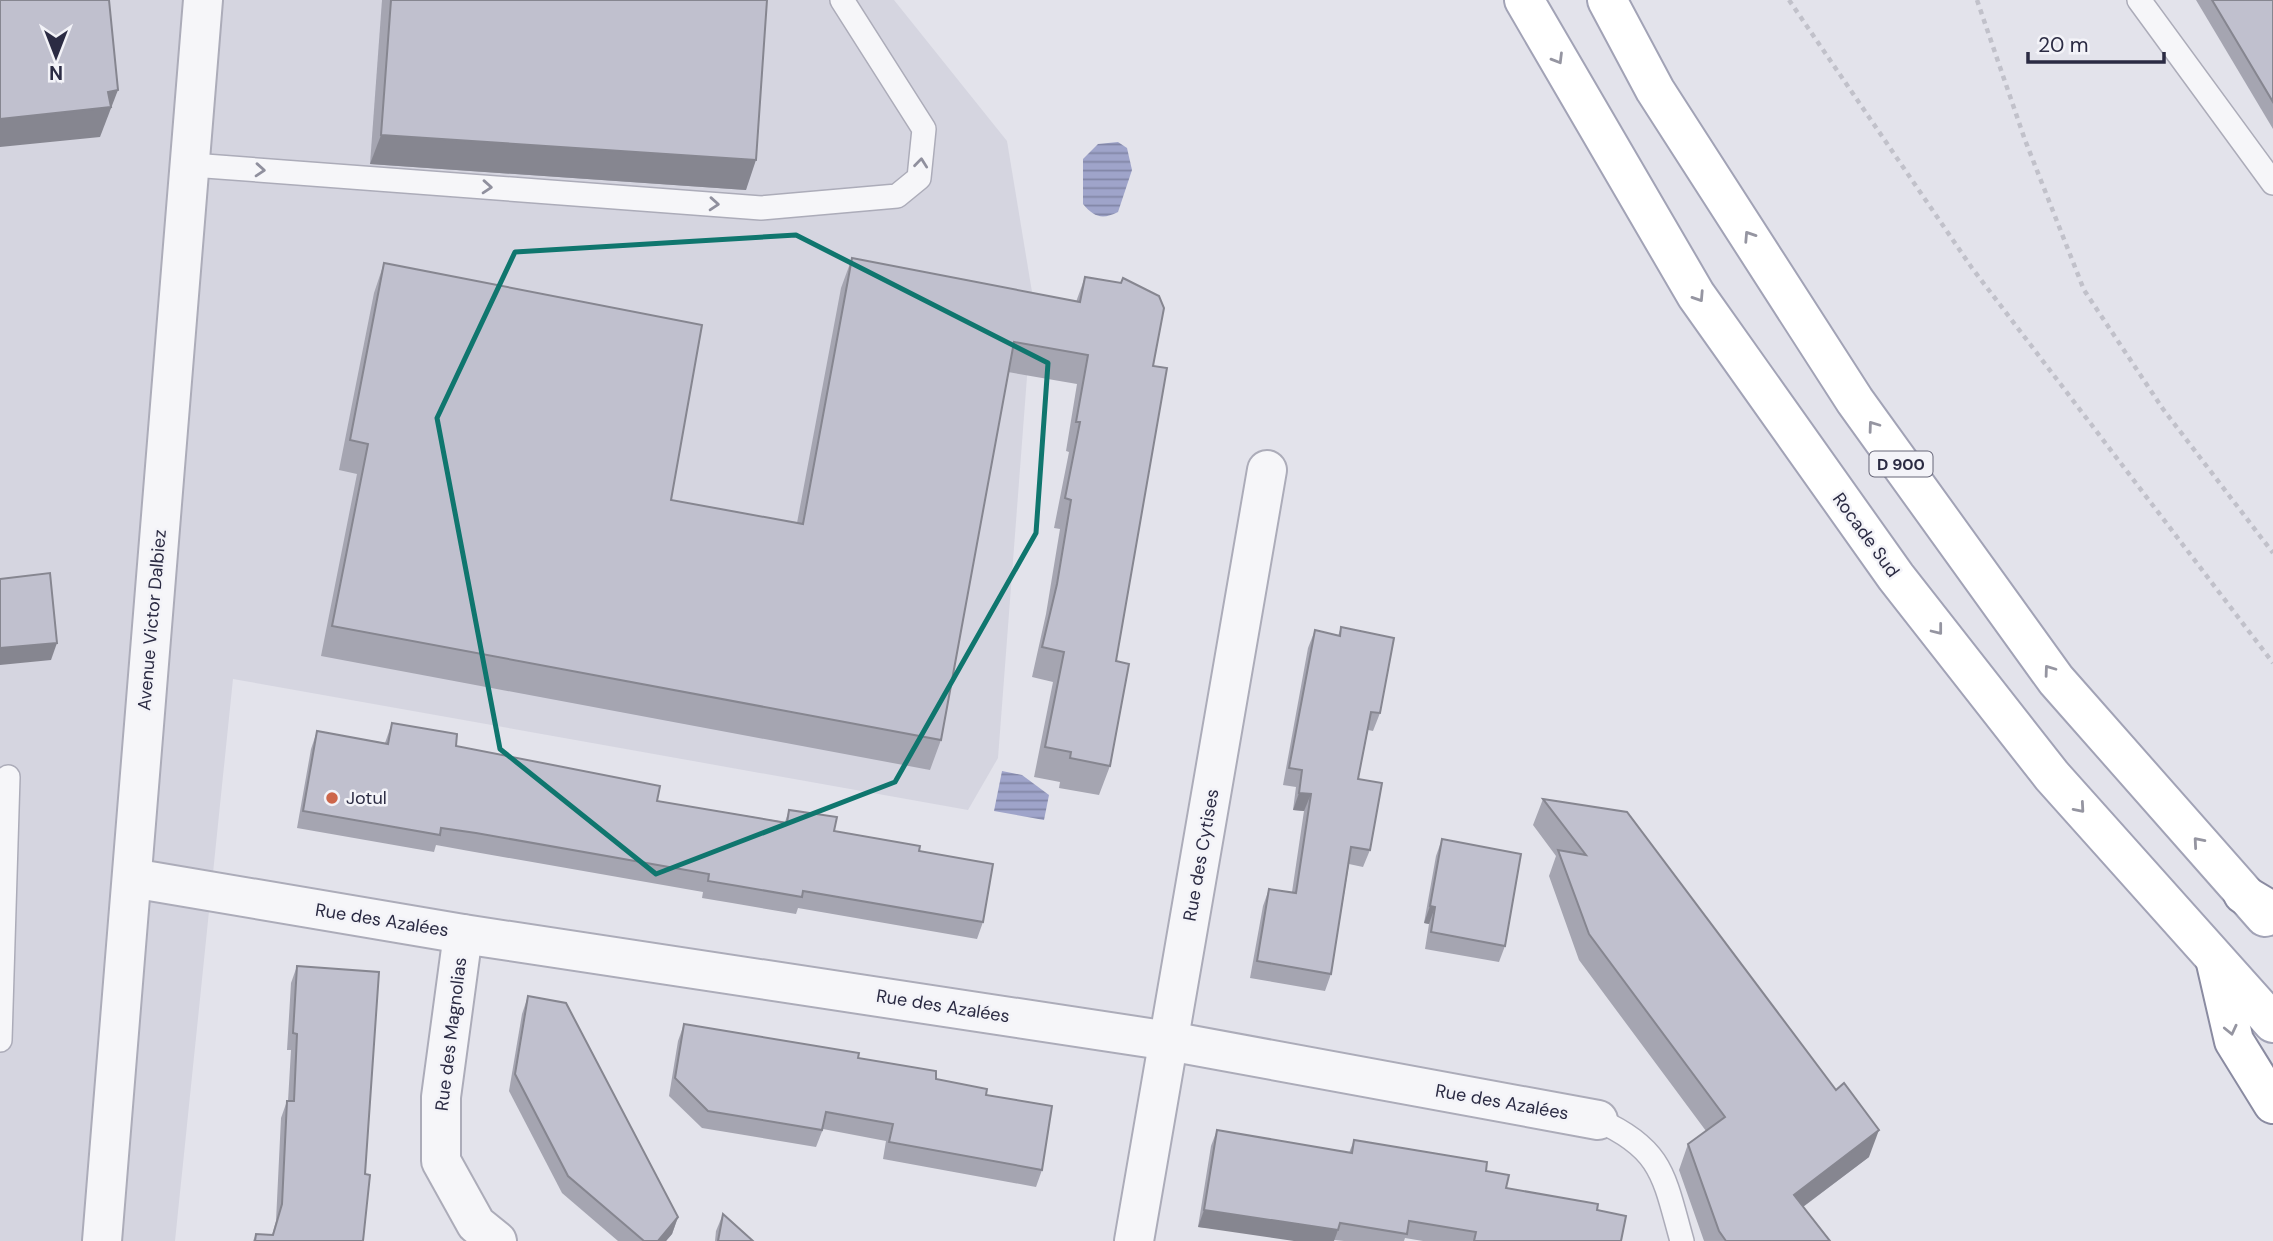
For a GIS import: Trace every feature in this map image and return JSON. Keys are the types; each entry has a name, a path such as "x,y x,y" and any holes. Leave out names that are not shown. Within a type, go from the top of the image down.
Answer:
{"main road":[{"name":"Rocade Sud","path":"1524,0 1696,295 1896,577 2052,776 2216,963 2273,1023"},
{"name":"D 900","path":"1607,0 1655,90 1855,401 2056,680 2258,903 2273,926"},
{"path":"2216,963 2234,1041 2273,1104"}],"street":[{"name":"Avenue Victor Dalbiez","path":"102,1241 204,0"},
{"name":"Rue des Cytises","path":"1135,1241 1266,470"},
{"name":"Rue des Azalées","path":"132,878 463,933 1169,1041 1598,1120"},
{"name":"Rue des Magnolias","path":"463,933 441,1097 441,1161 476,1224 497,1241"}],"lane":[{"path":"192,165 761,208 897,196 919,178 924,129 842,0"},
{"path":"2139,0 2273,183"},
{"path":"0,1040 8,777"},
{"name":"Rue des Azalées","path":"1598,1120 1628,1133 1662,1170 1682,1241"}],"path":[{"path":"1789,0 1972,268 2273,663"},
{"path":"1977,0 2025,140 2084,290 2163,409 2273,553"}],"highlighted area":[{"path":"796,235 1048,363 1036,533 895,782 656,874 500,749 437,418 515,252"}],"shaded area":[{"path":"0,0 894,0 1007,141 1033,298 998,758 968,810 233,679 175,1241 0,1241"}],"water":[{"path":"1118,142 1127,148 1132,170 1118,212 1099,216 1083,204 1083,159 1098,144"},
{"path":"1002,771 1022,775 1049,795 1044,820 994,811"}],"building":[{"path":"0,0 109,0 118,90 108,92 111,107 0,119"},
{"path":"391,0 767,0 756,160 381,135"},
{"path":"2212,0 2273,0 2273,102"},
{"path":"852,258 1080,302 1085,277 1121,283 1123,278 1159,296 1164,308 1153,366 1167,368 1116,661 1129,664 1110,766 1070,758 1071,752 1045,747 1064,652 1042,647 1057,584 1071,500 1065,498 1080,422 1076,422 1088,355 1014,342 941,740 332,626 368,444 350,440 384,263 702,325 671,500 803,524"},
{"path":"50,573 57,643 0,648 0,579"},
{"path":"1341,627 1394,638 1380,713 1371,712 1358,779 1382,783 1370,850 1351,847 1331,974 1257,961 1269,889 1296,893 1311,794 1299,793 1302,770 1289,768 1315,630 1340,636"},
{"path":"392,723 457,734 456,746 660,786 657,801 787,823 789,810 837,817 834,831 920,846 919,851 993,864 983,922 803,891 802,897 708,881 709,874 476,833 441,828 440,835 303,811 317,731 388,744"},
{"path":"1543,799 1627,812 1836,1090 1844,1083 1879,1130 1794,1195 1830,1241 1726,1241 1719,1231 1688,1144 1725,1117 1589,934 1558,850 1586,855"},
{"path":"1442,839 1521,854 1505,946 1431,932 1435,907 1430,906"},
{"path":"297,966 379,972 365,1174 370,1175 363,1241 255,1241 256,1234 273,1235 282,1204 287,1101 294,1101 297,1034 293,1033"},
{"path":"528,996 566,1003 678,1217 658,1241 644,1241 568,1176 515,1074"},
{"path":"684,1024 859,1053 858,1058 936,1071 936,1079 987,1089 986,1095 1052,1106 1042,1170 889,1142 893,1124 826,1112 822,1130 708,1111 675,1078"},
{"path":"1217,1130 1352,1153 1354,1140 1487,1162 1486,1171 1509,1175 1506,1188 1598,1204 1597,1210 1626,1216 1621,1241 1474,1241 1476,1232 1409,1221 1407,1234 1340,1223 1338,1230 1204,1210"},
{"path":"723,1214 753,1241 718,1241"}],"place":[{"name":"Jotul","path":"332,798"}]}
